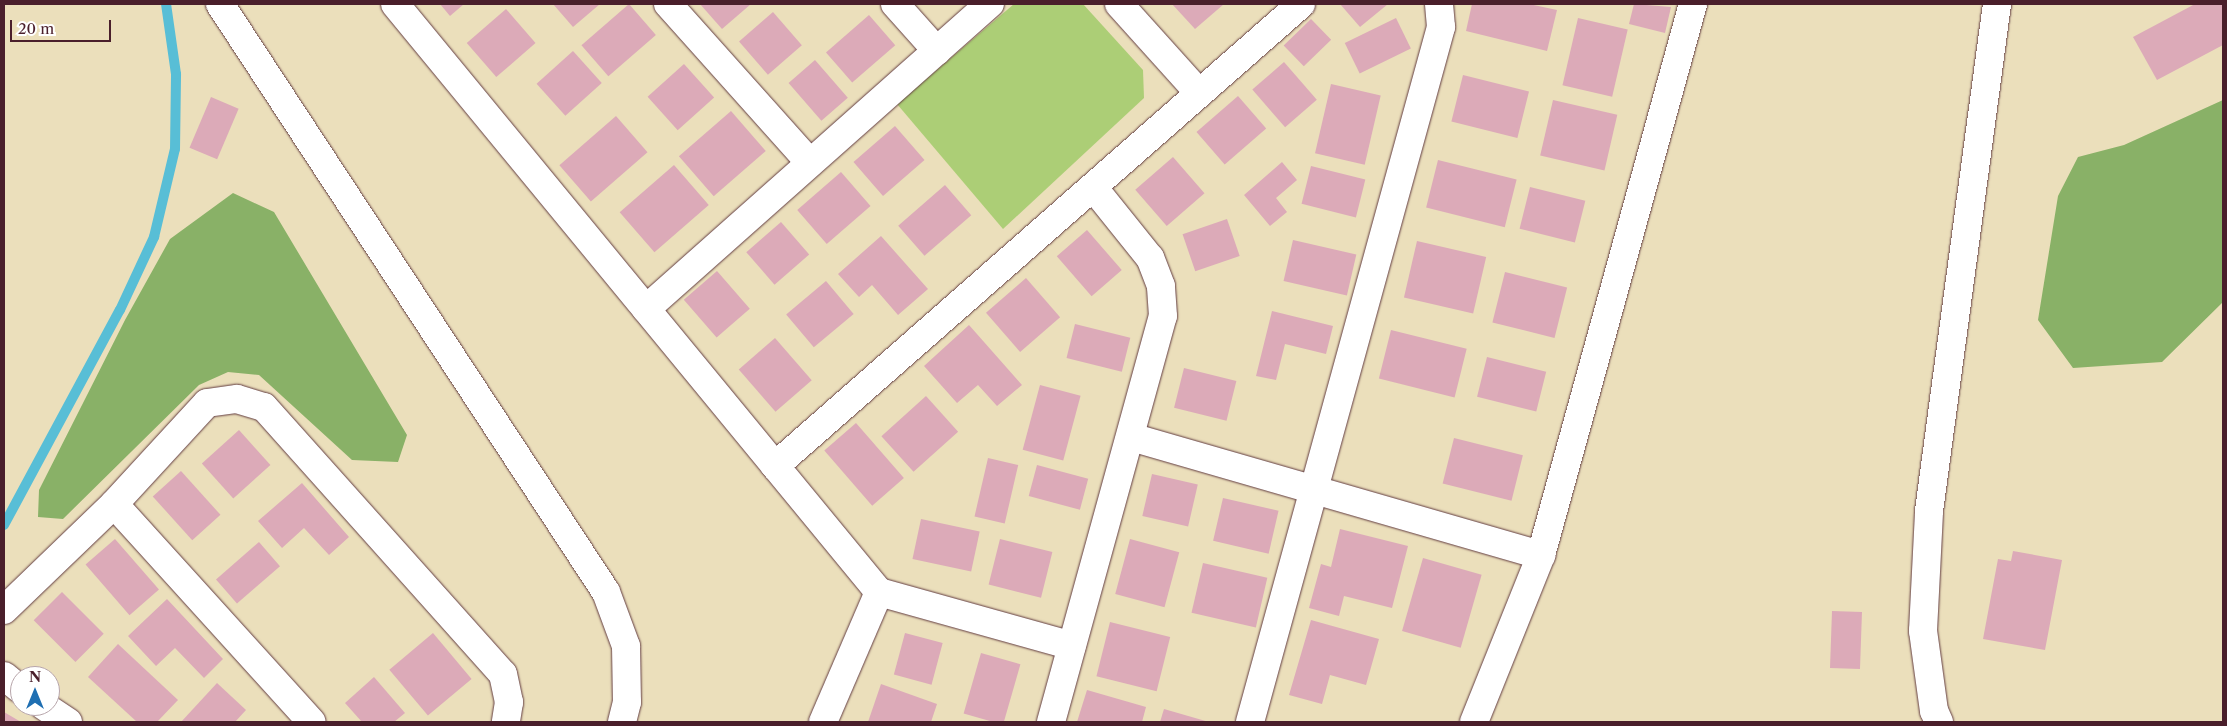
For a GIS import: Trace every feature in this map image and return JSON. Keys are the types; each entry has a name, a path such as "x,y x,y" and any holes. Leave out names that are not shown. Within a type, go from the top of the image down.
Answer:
{"street":[{"path":"220,4 606,592 626,646 627,702 622,722"},
{"path":"395,4 879,592 1072,646"},
{"path":"668,4 810,164"},
{"path":"895,4 937,51"},
{"path":"646,309 990,4"},
{"path":"1119,4 1199,94"},
{"path":"775,466 1301,4"},
{"path":"1250,722 1441,27 1439,4"},
{"path":"1474,722 1541,555 1693,4"},
{"path":"1939,722 1934,711 1923,631 1929,511 1997,4"},
{"path":"1051,722 1163,316 1161,286 1150,258 1093,187"},
{"path":"4,610 114,504 207,403 237,399 264,407 503,674 510,702 506,722"},
{"path":"1131,437 1541,555"},
{"path":"114,504 312,722"},
{"path":"823,722 879,592"}],"green space":[{"path":"1014,4 1083,4 1143,70 1144,98 1003,229 897,104"},
{"path":"2223,100 2223,302 2162,362 2073,368 2038,320 2058,196 2078,157 2124,145"},
{"path":"233,193 274,212 407,435 398,462 352,460 259,375 228,372 199,385 63,519 38,517 39,490 125,320 170,239"}],"building":[{"path":"440,4 464,4 450,16"},
{"path":"553,4 600,4 573,27"},
{"path":"629,4 656,35 608,76 581,45"},
{"path":"700,4 751,4 722,29"},
{"path":"1172,4 1224,4 1195,29"},
{"path":"1340,4 1388,4 1360,27"},
{"path":"1472,4 1529,4 1557,10 1547,51 1466,31"},
{"path":"1634,4 1671,7 1665,33 1629,24"},
{"path":"2195,4 2223,4 2223,45 2157,80 2133,37"},
{"path":"506,9 536,43 496,77 467,43"},
{"path":"773,12 802,45 768,75 739,42"},
{"path":"869,15 895,45 852,83 826,52"},
{"path":"1396,18 1411,49 1360,74 1345,43"},
{"path":"1578,18 1628,29 1612,97 1562,85"},
{"path":"1311,19 1331,40 1304,66 1284,45"},
{"path":"573,51 602,83 565,116 537,84"},
{"path":"815,60 848,98 821,121 789,83"},
{"path":"1284,62 1317,100 1285,127 1252,90"},
{"path":"684,64 714,97 678,130 648,97"},
{"path":"1463,75 1529,91 1517,138 1451,122"},
{"path":"1331,84 1381,95 1365,165 1315,153"},
{"path":"1238,96 1266,128 1225,165 1196,132"},
{"path":"211,97 239,109 217,159 190,148"},
{"path":"1553,100 1617,115 1604,170 1540,156"},
{"path":"731,111 766,151 714,196 679,156"},
{"path":"616,116 647,152 591,201 559,165"},
{"path":"895,126 925,160 883,196 853,162"},
{"path":"1173,157 1204,193 1167,226 1135,190"},
{"path":"1438,160 1517,180 1505,227 1426,208"},
{"path":"1282,162 1297,180 1276,198 1287,212 1270,226 1244,195"},
{"path":"674,165 709,205 654,252 620,212"},
{"path":"1311,166 1365,180 1356,217 1302,204"},
{"path":"841,172 871,206 827,244 797,210"},
{"path":"945,185 971,215 924,256 898,226"},
{"path":"1530,187 1585,201 1575,243 1520,229"},
{"path":"1227,219 1240,256 1195,271 1183,234"},
{"path":"781,222 809,254 774,285 746,252"},
{"path":"1087,230 1122,270 1092,296 1057,256"},
{"path":"881,236 928,289 898,315 872,285 859,297 838,274"},
{"path":"1293,240 1356,255 1347,296 1284,281"},
{"path":"1417,241 1486,257 1473,313 1404,298"},
{"path":"717,271 750,309 717,338 684,300"},
{"path":"1505,272 1567,287 1555,338 1492,322"},
{"path":"1026,278 1060,317 1020,352 986,313"},
{"path":"826,281 854,314 814,347 786,314"},
{"path":"1272,311 1333,326 1326,354 1285,344 1276,380 1256,376"},
{"path":"1075,324 1130,338 1122,372 1067,358"},
{"path":"969,325 1022,385 997,406 978,385 957,403 924,366"},
{"path":"1391,330 1467,349 1455,397 1379,379"},
{"path":"775,338 812,380 776,412 739,369"},
{"path":"1487,357 1546,372 1536,412 1477,397"},
{"path":"1184,368 1236,381 1226,421 1174,408"},
{"path":"1040,385 1081,396 1063,461 1023,450"},
{"path":"926,396 958,432 914,472 881,436"},
{"path":"856,423 904,478 872,506 824,451"},
{"path":"239,430 270,465 233,498 202,463"},
{"path":"1454,438 1523,455 1512,501 1443,484"},
{"path":"988,458 1018,465 1005,523 975,516"},
{"path":"1037,465 1088,479 1080,510 1029,496"},
{"path":"181,471 220,515 192,540 153,496"},
{"path":"1152,474 1198,485 1188,526 1142,516"},
{"path":"302,483 349,537 329,555 304,528 282,548 258,521"},
{"path":"1223,498 1279,511 1269,554 1213,541"},
{"path":"921,519 980,531 971,572 912,559"},
{"path":"1340,529 1408,546 1392,608 1344,596 1339,616 1309,608 1321,564 1331,567"},
{"path":"115,539 159,590 130,615 86,565"},
{"path":"1000,539 1052,552 1041,598 989,585"},
{"path":"1130,539 1179,552 1165,607 1115,594"},
{"path":"259,542 280,566 237,604 216,579"},
{"path":"2013,551 2062,560 2045,650 1983,639 1998,559 2011,561"},
{"path":"1423,558 1482,575 1461,648 1402,631"},
{"path":"1203,563 1267,578 1256,628 1192,613"},
{"path":"62,592 104,634 75,662 34,620"},
{"path":"167,599 223,659 204,678 175,648 156,666 128,636"},
{"path":"1832,611 1862,612 1860,669 1830,668"},
{"path":"1311,620 1379,639 1366,685 1330,675 1322,704 1289,695"},
{"path":"1110,622 1170,637 1157,691 1096,676"},
{"path":"433,633 472,679 428,716 389,670"},
{"path":"905,633 943,643 932,685 894,675"},
{"path":"118,644 178,700 157,722 137,722 88,677"},
{"path":"981,653 1020,664 1004,722 993,722 964,714"},
{"path":"374,677 405,713 394,722 362,722 345,703"},
{"path":"217,683 246,710 235,722 181,722"},
{"path":"881,684 937,704 931,722 868,722"},
{"path":"1087,690 1146,707 1142,722 1077,722"},
{"path":"1164,709 1209,722 1160,722"},
{"path":"4,712 21,722 4,722"}],"waterway":[{"path":"4,525 120,310 154,237 175,149 176,74 166,4"}]}
